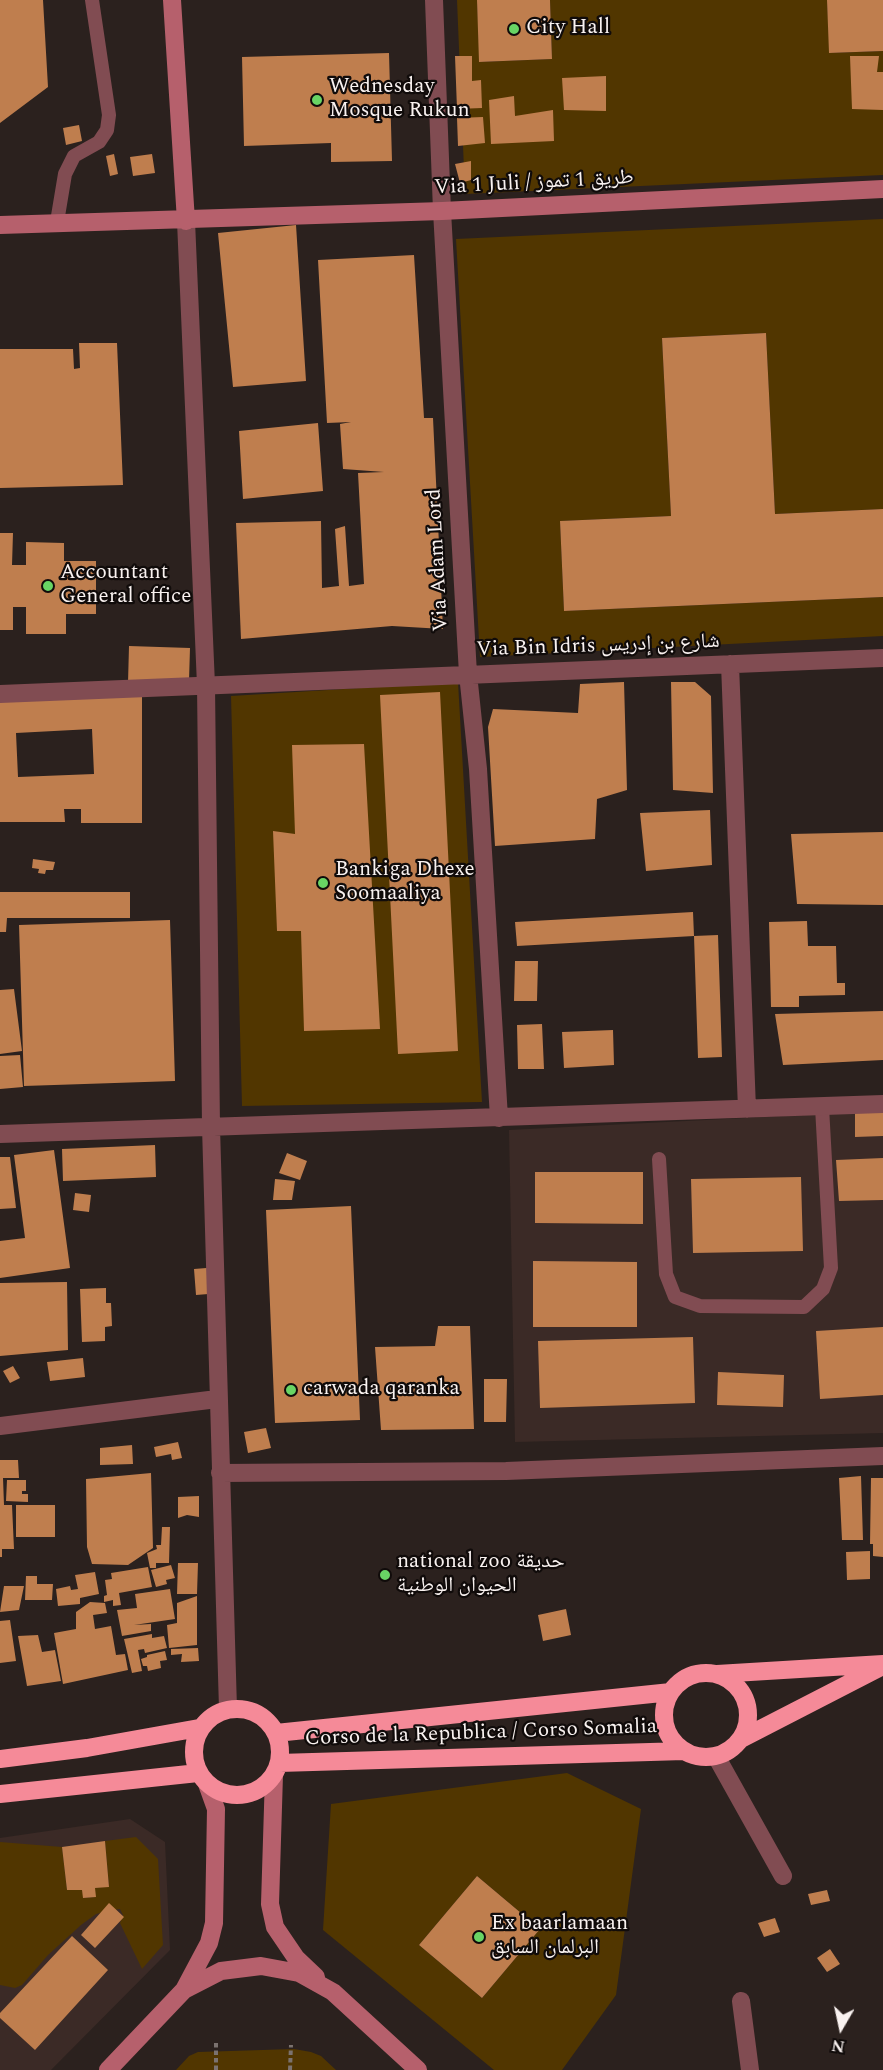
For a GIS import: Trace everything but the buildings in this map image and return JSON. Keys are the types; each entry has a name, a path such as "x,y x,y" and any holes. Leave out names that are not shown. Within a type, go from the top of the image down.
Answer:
{"highway":[{"path":"713,1674 727,1678 745,1699 749,1712 747,1726 735,1747 716,1756 694,1756 674,1742 664,1718 665,1705 670,1692 689,1677 713,1674 883,1665"},
{"path":"741,1739 883,1665"},
{"name":"Corso de la Republica / Corso Somalia","path":"276,1733 670,1692"},
{"path":"0,1794 203,1778 230,1795 243,1795 266,1785 277,1769 280,1748 276,1733 268,1721 243,1708 228,1709 207,1720 199,1728 193,1750 203,1778"},
{"path":"0,1759 87,1748 199,1728"},
{"name":"Corso de la Republica / Corso Somalia","path":"277,1769 684,1751"}],"main road":[{"path":"172,0 186,221"},
{"name":"Via 1 Juli / طريق 1 تموز","path":"0,225 186,221 442,211 883,189"},
{"path":"277,1769 270,1904 275,1927 296,1958 418,2070"},
{"path":"108,2070 184,1990 209,1943 214,1923 216,1809 203,1778"},
{"path":"184,1990 221,1971 261,1966 299,1973 333,1992"}],"street":[{"name":"Via Adam Lord","path":"434,0 442,211 468,674 478,769 498,1118"},
{"path":"186,221 206,685 211,1127 217,1400 228,1709"},
{"name":"Via Bin Idris شارع بن إدريس","path":"0,694 883,658"},
{"path":"730,664 747,1109"},
{"path":"0,1134 883,1104"},
{"path":"0,1426 217,1400"},
{"path":"220,1473 506,1471 883,1456"},
{"path":"716,1756 783,1876"},
{"path":"741,2001 750,2070"}],"lane":[{"path":"57,222 65,174 74,156 99,142 107,130 109,115 92,0"},
{"path":"659,1159 666,1274 675,1296 700,1306 804,1307 822,1289 831,1268 822,1107"}],"path":[{"path":"216,2042 216,2070"},
{"path":"290,2070 291,2045"}],"shaded area":[{"path":"457,0 477,0 480,62 552,59 550,0 827,0 830,53 883,51 883,175 465,194"},
{"path":"883,219 883,509 775,514 766,333 662,338 671,516 560,521 564,611 883,597 883,636 480,657 456,239"},
{"path":"458,682 482,1102 242,1106 231,696"},
{"path":"883,1111 883,1433 515,1442 509,1130"},
{"path":"567,1773 641,1809 616,1995 562,2070 494,2070 323,1930 331,1804","holes":["477,1876 540,1929 482,1998 419,1945"]},
{"path":"130,1819 165,1842 170,1950 51,2070 0,2070 0,1838"},
{"path":"136,1837 158,1859 163,1945 142,1969 120,1923 123,1915 120,1909 96,1914 81,1925 48,1955 22,1985 15,1988 0,1985 0,1842 62,1847 67,1890 82,1890 84,1898 95,1897 95,1888 109,1886 105,1841"},
{"path":"294,2049 321,2056 336,2070 176,2070 189,2056 198,2052"}],"place":[{"name":"City Hall","path":"514,29"},
{"name":"Wednesday Mosque Rukun","path":"317,100"},
{"name":"Accountant General office","path":"48,586"},
{"name":"Bankiga Dhexe Soomaaliya","path":"323,883"},
{"name":"carwada qaranka","path":"291,1390"},
{"name":"national zoo حديقة الحيوان الوطنية","path":"385,1575"},
{"name":"Ex baarlamaan البرلمان السابق","path":"479,1937"}]}
